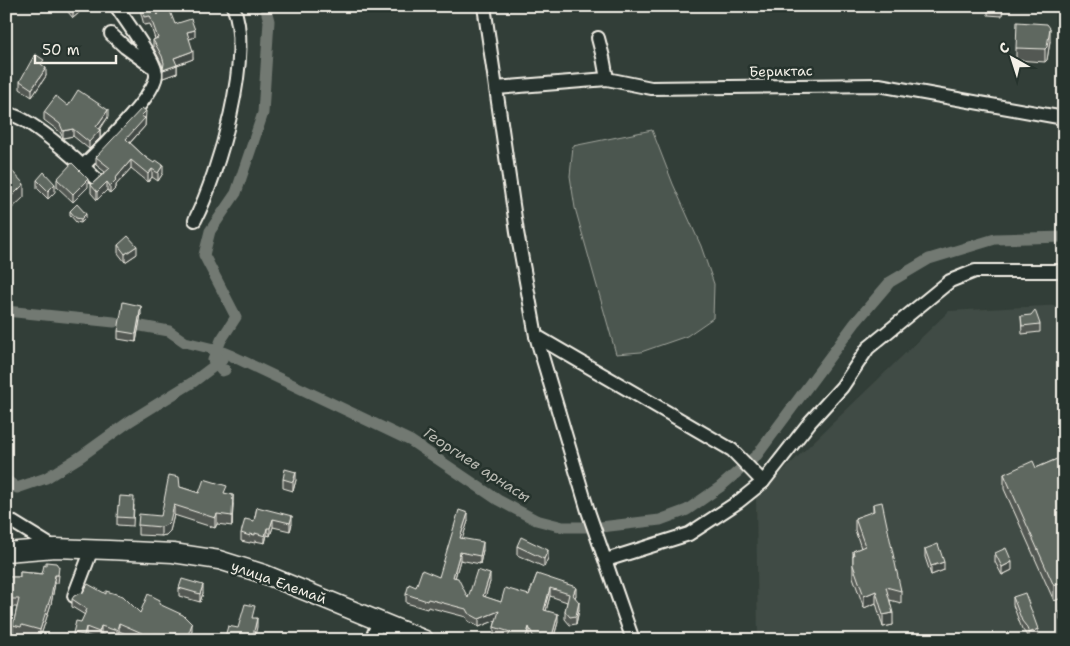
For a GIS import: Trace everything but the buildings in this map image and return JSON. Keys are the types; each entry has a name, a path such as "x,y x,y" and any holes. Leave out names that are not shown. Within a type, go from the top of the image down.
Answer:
{"street":[{"path":"83,166 131,116 154,85 155,72 147,53 116,6"},
{"path":"195,220 203,204 228,129 237,78 240,40 233,6"},
{"path":"484,6 517,232 536,336 588,511 633,640"},
{"path":"110,34 140,57 155,72"},
{"path":"598,38 607,79"},
{"name":"Бериктас","path":"496,88 607,79 651,88 878,84 1064,118"},
{"path":"6,114 11,114 26,122 83,166 95,178"},
{"path":"603,554 689,534 738,502 761,480 842,386 868,348 950,282 975,271 1064,271"},
{"path":"536,336 732,450 761,480"},
{"path":"6,518 55,548"},
{"name":"улица Елемай","path":"6,552 55,548 173,552 219,560 264,574 425,640"},
{"path":"74,596 92,549"},
{"path":"371,640 379,622"}],"shaded area":[{"path":"652,130 673,184 701,246 714,284 713,318 687,336 641,352 616,354 575,208 570,176 573,146"},
{"path":"1064,305 1064,640 758,640 756,497 949,311"}],"waterway":[{"path":"225,370 222,371 213,360 221,340 236,317 204,255 210,231 236,193 263,113 269,21 265,6"},
{"name":"Георгиев арнасы","path":"141,326 169,331 185,342 230,355 411,441 498,500 536,520 563,527 601,527 660,520 687,510 720,487 757,455 855,323 890,282 929,259 995,239 1064,237"},
{"name":"Георгиев арнасы","path":"6,311 114,322"},
{"path":"6,480 17,488 46,478 80,457 130,421 193,382 222,360"}]}
